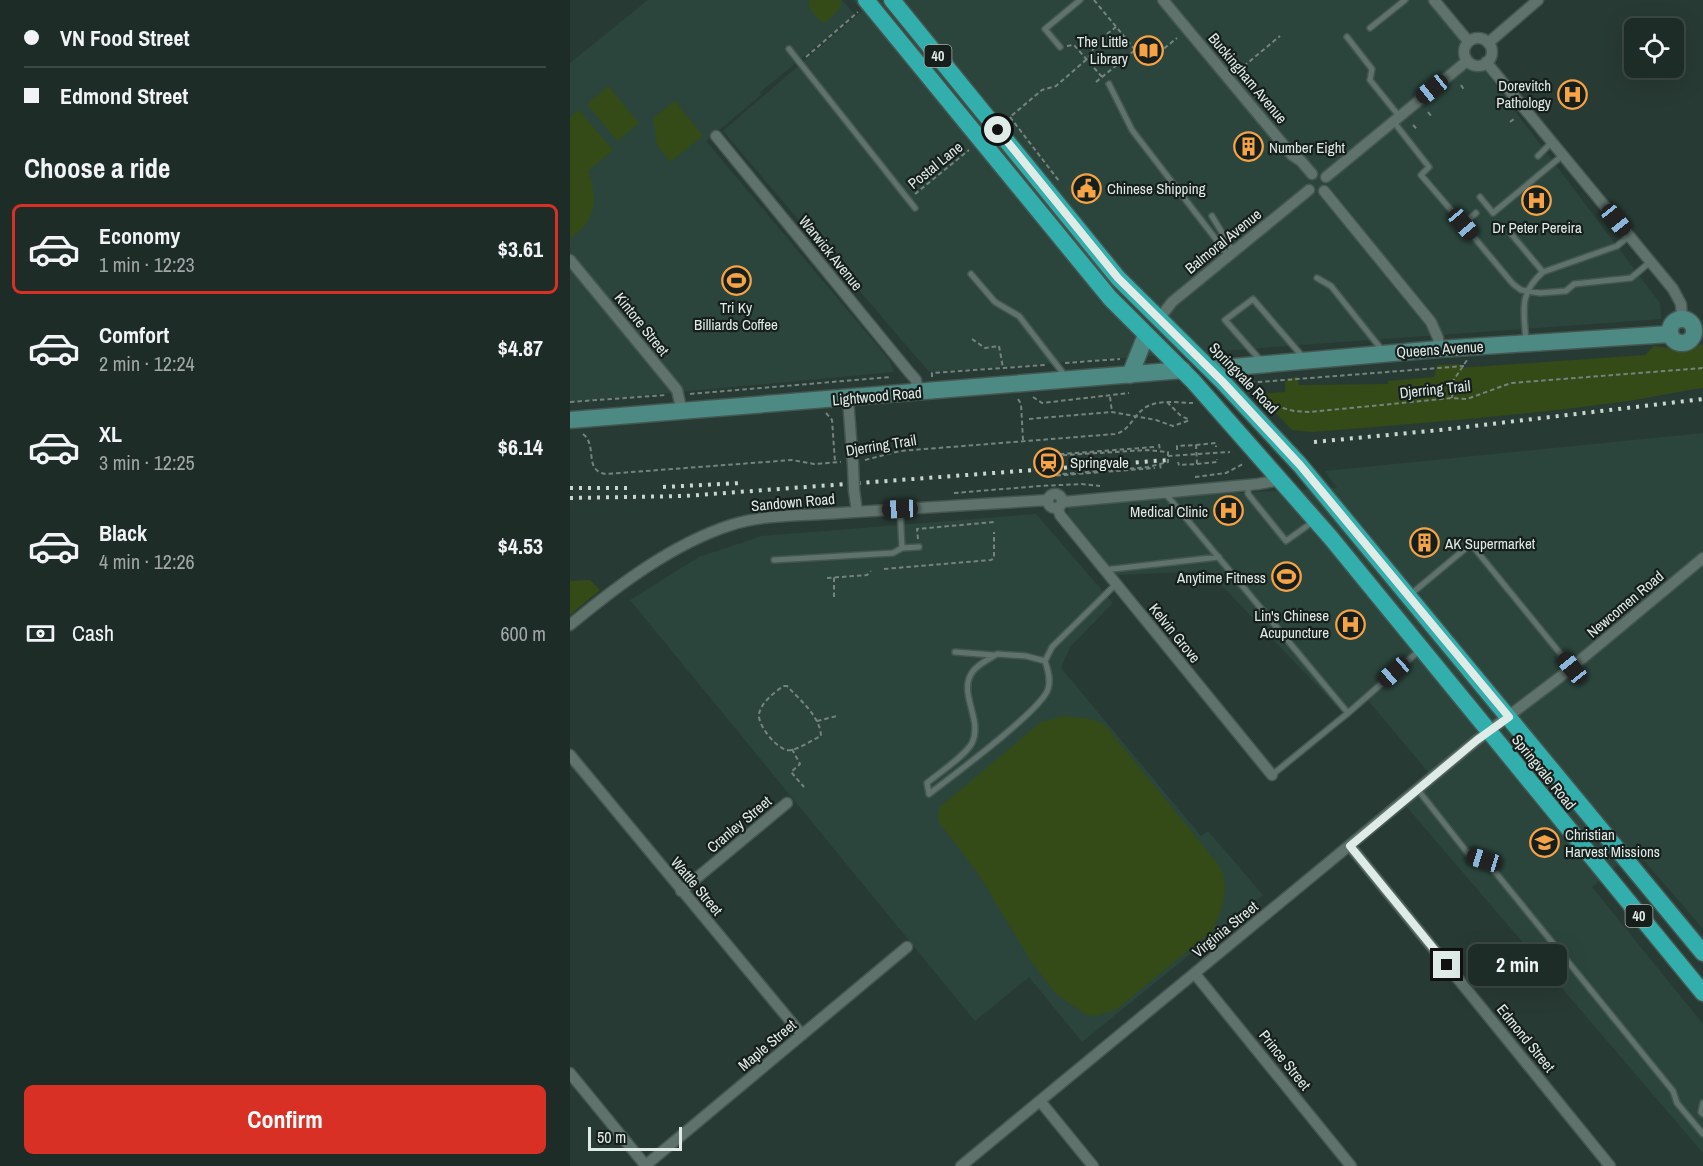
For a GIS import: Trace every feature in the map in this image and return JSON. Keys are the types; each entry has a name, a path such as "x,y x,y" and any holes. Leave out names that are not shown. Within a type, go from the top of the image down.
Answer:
{"highway":[{"name":"Springvale Road","path":"892,0 1118,278 1211,369 1245,396 1703,953"},
{"name":"Springvale Road","path":"860,3 1110,298 1183,370 1281,480 1703,993"},
{"path":"1183,370 1211,369"}],"main road":[{"name":"Queens Avenue","path":"1211,369 1307,362 1385,353 1670,334 1675,341 1682,343 1692,338 1693,326"},
{"path":"1130,375 1146,335"},
{"name":"Lightwood Road","path":"573,427 680,403 848,399 1183,370"}],"street":[{"name":"Buckingham Avenue","path":"1163,0 1292,155 1301,161 1312,174"},
{"path":"1434,0 1468,41"},
{"path":"1488,43 1538,0"},
{"path":"1481,38 1488,43 1491,54 1486,62 1475,65 1467,61 1464,53 1468,41 1481,38"},
{"path":"1326,177 1467,61"},
{"path":"1486,62 1673,289 1693,326"},
{"name":"Warwick Avenue","path":"716,136 916,380 916,392"},
{"path":"1321,173 1326,177 1328,186 1324,191 1315,193 1309,190 1307,183 1312,174 1321,173"},
{"name":"Balmoral Avenue","path":"1159,319 1173,302 1309,190"},
{"path":"1324,191 1431,322 1438,338 1438,349"},
{"name":"Kintore Street","path":"570,260 680,403"},
{"path":"848,399 856,462 854,490 857,512"},
{"path":"1060,505 1164,491 1248,485 1281,480"},
{"name":"Sandown Road","path":"570,625 629,580 678,549 714,531 750,520 1048,500"},
{"name":"Kelvin Grove","path":"1048,500 1050,507 1060,505 1060,515 1272,775"},
{"name":"Newcomen Road","path":"1509,717 1572,668 1703,558"},
{"name":"Virginia Street","path":"961,1166 1509,717"},
{"name":"Wattle Street","path":"570,754 802,1035"},
{"name":"Cranley Street","path":"681,891 787,803"},
{"name":"Edmond Street","path":"1350,846 1610,1166"},
{"name":"Maple Street","path":"646,1166 907,947"},
{"name":"Prince Street","path":"1195,974 1351,1166"},
{"path":"570,1074 646,1166"},
{"path":"1040,1101 1093,1166"}],"lane":[{"path":"1060,47 1045,29 1080,0"},
{"path":"1370,28 1405,0"},
{"path":"1347,37 1372,69 1370,80 1429,167 1421,175 1513,284 1521,290 1540,293 1566,291 1574,284 1631,278 1650,262"},
{"path":"789,49 915,207"},
{"path":"1108,84 1132,130 1231,253"},
{"path":"1538,156 1552,142"},
{"path":"1480,197 1493,213 1563,155"},
{"path":"1463,224 1476,213"},
{"path":"1212,216 1231,253"},
{"path":"1512,235 1543,272"},
{"path":"1526,343 1523,299 1534,279 1543,272 1617,246 1629,236"},
{"path":"971,274 995,302 1019,316 1069,380"},
{"path":"1317,278 1331,286 1385,353"},
{"path":"1264,365 1226,320 1253,299 1307,362"},
{"path":"1248,485 1248,494 1286,541 1315,520"},
{"path":"1164,491 1348,713"},
{"path":"900,509 902,548"},
{"path":"1409,596 1471,544 1572,668"},
{"path":"774,560 892,553 902,548 919,547"},
{"path":"1104,570 1219,557"},
{"path":"1045,661 1026,656 997,654 979,665 970,674 968,697 974,720 972,741 965,751 927,783 929,795 1043,700 1049,688 1045,661 1052,647 1116,584"},
{"path":"1272,775 1421,649"},
{"path":"955,652 994,656"},
{"path":"1418,790 1470,856 1484,860 1491,867 1673,1091 1677,1103 1703,1134"},
{"path":"1703,1103 1703,1114"}],"path":[{"path":"1094,0 1146,63 1177,38"},
{"path":"800,63 859,12 860,3"},
{"path":"1008,123 1010,117 1042,90 1056,86 1087,59 1099,40 1116,27"},
{"path":"1229,79 1280,36"},
{"path":"1060,47 1074,45 1108,84"},
{"path":"1096,82 1135,50"},
{"path":"1461,85 1464,90"},
{"path":"1428,112 1432,117"},
{"path":"1510,122 1514,119"},
{"path":"1413,125 1417,129"},
{"name":"Postal Lane","path":"908,200 975,147"},
{"path":"972,339 985,348 999,346 1003,368"},
{"path":"1452,398 1453,381 1467,363 1466,347"},
{"path":"1245,396 1246,383 1464,366"},
{"name":"Djerring Trail","path":"1245,396 1302,412 1452,398 1467,399 1511,383 1703,368"},
{"name":"Lightwood Road","path":"570,402 680,403 891,377"},
{"path":"1023,441 1021,404 1015,398 1032,395 1042,403 1130,393"},
{"path":"1110,396 1112,412"},
{"path":"1029,420 1112,412 1156,420 1173,426 1190,420 1180,416 1167,402"},
{"name":"Djerring Trail","path":"573,427 588,438 594,468 606,474 792,460 814,464 856,462 900,451 1120,433 1126,429 1134,416 1151,405 1167,402 1212,402"},
{"path":"823,413 828,414 832,420 835,463"},
{"path":"1178,450 1177,446 1216,443 1216,447"},
{"path":"1159,444 1160,451"},
{"path":"1196,445 1197,464"},
{"path":"1154,447 1049,454 1049,456 1148,450 1168,452 1168,462 1161,464 1051,474 1051,476 1155,468"},
{"path":"1168,456 1230,452"},
{"path":"1178,462 1179,465 1197,464 1217,462 1217,459"},
{"path":"856,462 864,465"},
{"path":"1161,464 1161,470"},
{"path":"1191,479 1231,471 1243,464"},
{"path":"944,494 1040,486 1082,484 1101,486"},
{"path":"919,547 917,529 994,522"},
{"path":"884,569 991,560 994,558 994,532"},
{"path":"827,578 867,575 871,571"},
{"path":"834,577 834,597"},
{"path":"787,686 818,721 821,736 792,749 782,750 759,721 759,713 776,691 787,686"},
{"path":"818,721 837,716"},
{"path":"792,749 800,764 791,772 804,787"}],"shaded area":[{"path":"648,0 842,0 855,15 760,92 761,95 706,141 890,361 894,372 570,402 570,63"},
{"path":"853,0 1431,0 1660,303 1661,319 929,372 723,131 862,11"},
{"path":"1703,433 1703,929 1635,850 1592,887 1703,1024 1703,1153 1405,805 1434,779 1366,698 1344,714 1208,571 1117,575 1068,515 1067,510 1069,507 1181,496 1337,488 1325,471"},
{"path":"1036,514 1113,603 1070,647 1061,668 1201,836 1208,831 1263,895 1082,1042 1029,977 975,1021 630,600 699,557 762,536"}],"green space":[{"path":"809,0 841,0 841,6 829,20 822,23 809,8"},
{"path":"608,86 639,123 617,141 587,104"},
{"path":"675,101 703,136 670,162 657,145 653,118"},
{"path":"579,110 613,150 588,171 593,190 593,208 586,224 570,237 570,117"},
{"path":"1703,344 1703,388 1635,400 1555,410 1312,432 1292,430 1257,394 1285,392 1285,382 1297,376 1299,385 1388,384 1388,381 1434,377 1437,365 1460,364 1459,368 1645,355 1654,346 1683,350"},
{"path":"590,580 600,590 570,615 570,581"},
{"path":"1064,716 1090,719 1104,724 1218,864 1223,874 1225,888 1223,904 1214,929 1117,1009 1095,1016 1087,1015 1056,994 1031,961 977,872 938,821 939,808 1041,722"}],"railway":[{"path":"1314,442 1440,430 1703,399"},
{"path":"570,498 685,496 1168,460"},
{"path":"663,487 741,483"},
{"path":"570,488 630,488"}],"place":[{"name":"The Little Library","path":"1149,50"},
{"name":"Dorevitch Pathology","path":"1572,94"},
{"name":"Number Eight","path":"1248,147"},
{"name":"Chinese Shipping","path":"1086,188"},
{"name":"Dr Peter Pereira","path":"1537,200"},
{"name":"Tri Ky Billiards Coffee","path":"736,280"},
{"name":"Springvale","path":"1049,462"},
{"name":"Medical Clinic","path":"1229,511"},
{"name":"AK Supermarket","path":"1424,543"},
{"name":"Anytime Fitness","path":"1287,577"},
{"name":"Lin's Chinese Acupuncture","path":"1350,624"},
{"name":"Christian Harvest Missions","path":"1544,843"}],"route":[{"path":"998,130 1118,278 1211,369 1300,465 1509,717 1477,740 1350,846 1447,965"}]}
